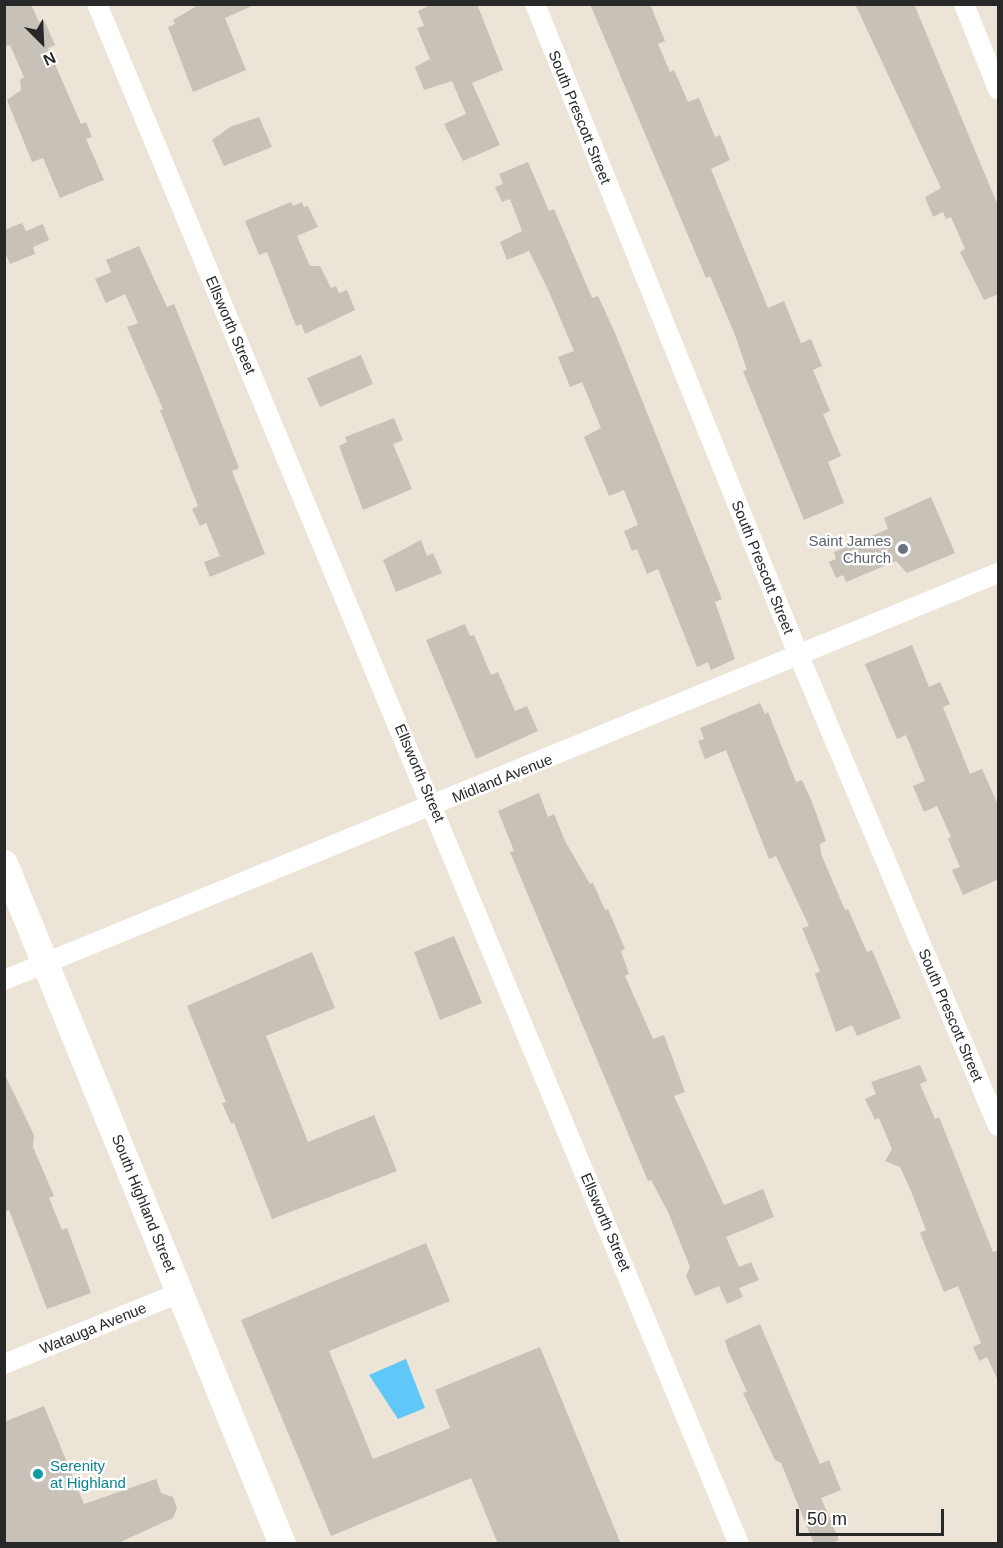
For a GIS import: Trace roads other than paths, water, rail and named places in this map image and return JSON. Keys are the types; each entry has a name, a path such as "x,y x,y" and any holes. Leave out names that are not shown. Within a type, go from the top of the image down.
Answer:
{"main road":[{"name":"South Highland Street","path":"4,863 282,1544"}],"street":[{"name":"Ellsworth Street","path":"97,4 434,807 739,1544"},
{"name":"South Prescott Street","path":"535,4 799,656 999,1126"},
{"path":"964,4 999,89"},
{"name":"Midland Avenue","path":"4,980 434,807 999,573"},
{"name":"Watauga Avenue","path":"4,1364 181,1292"}],"water":[{"path":"406,1359 425,1408 398,1419 369,1375"}],"place":[{"name":"Saint James Church","path":"903,549"},
{"name":"Serenity at Highland","path":"38,1474"}]}
